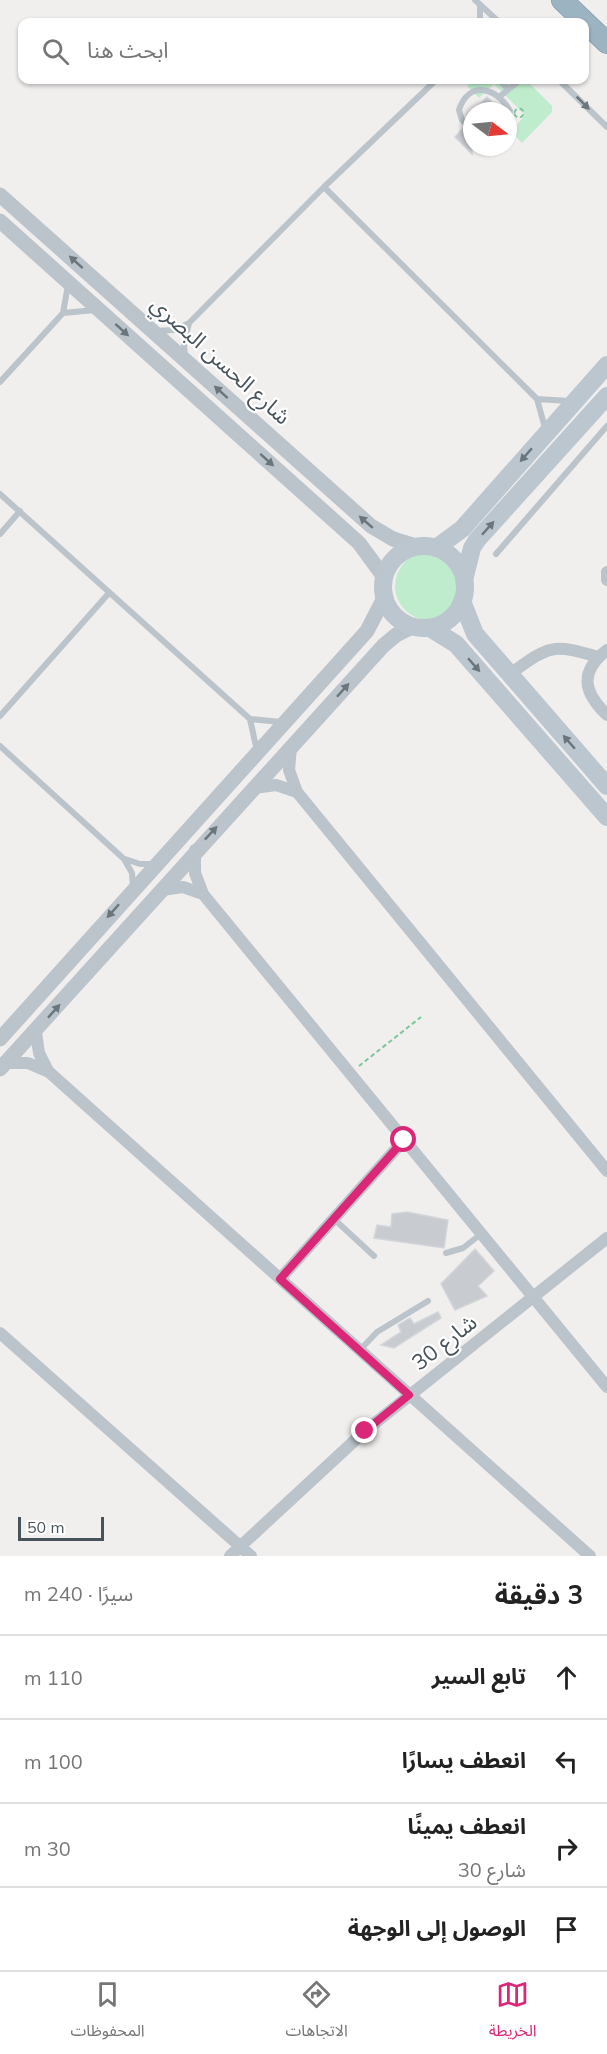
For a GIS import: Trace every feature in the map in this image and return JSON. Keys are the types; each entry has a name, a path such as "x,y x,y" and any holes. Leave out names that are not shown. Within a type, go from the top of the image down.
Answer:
{"highway":[{"path":"562,0 580,18"},
{"path":"589,26 607,44"}],"main road":[{"path":"607,365 462,529 427,547 397,556 384,577 384,598 394,616 456,644 607,817"},
{"path":"607,396 603,420 477,540 472,548 464,580 462,601 475,634 607,786"},
{"path":"427,547 455,560 464,580"},
{"path":"421,627 450,619 462,601"}],"street":[{"name":"شارع الحسن البصري","path":"0,195 371,526 393,539 427,547"},
{"name":"شارع الحسن البصري","path":"0,221 365,548 384,577"},
{"path":"607,572 607,580"},
{"path":"0,1039 132,889 256,756 373,624 384,598"},
{"path":"2,1066 36,1032 195,850 383,646 396,635 421,627"},
{"path":"510,674 550,648 603,654"},
{"path":"603,654 591,666 587,677 588,689 607,715"},
{"path":"291,747 289,770 297,792 607,1171"},
{"path":"254,788 276,785 297,792"},
{"path":"195,850 195,873 203,894 607,1387"},
{"path":"162,890 183,887 203,894"},
{"path":"36,1032 39,1053 49,1072"},
{"path":"2,1066 28,1063 49,1072 590,1556"},
{"path":"280,1279 404,1140"},
{"name":"شارع 30","path":"230,1556 322,1468 409,1395 607,1238"},
{"path":"0,1333 251,1556"}],"lane":[{"path":"477,2 479,18"},
{"path":"477,2 495,18"},
{"path":"153,331 174,330 189,323 324,187 432,84"},
{"path":"503,84 508,89"},
{"path":"499,96 515,84"},
{"path":"563,84 607,127"},
{"path":"464,102 479,90 490,90 503,102"},
{"path":"463,102 459,115 463,120"},
{"path":"324,187 537,399 546,432"},
{"path":"0,382 63,313 67,281"},
{"path":"63,313 100,310"},
{"path":"186,361 184,344 189,323"},
{"path":"537,399 555,402 574,401"},
{"path":"496,554 603,420"},
{"path":"0,494 250,719 256,737 256,756"},
{"path":"0,534 20,511"},
{"path":"0,716 109,593"},
{"path":"250,719 269,723 287,721"},
{"path":"0,746 124,859 132,873 132,889"},
{"path":"124,859 140,864 156,864"},
{"path":"334,1218 374,1256"},
{"path":"446,1252 463,1248 481,1234"},
{"path":"360,1350 371,1336 428,1301"}],"path":[{"path":"350,1074 421,1017"}],"green space":[{"path":"469,84 494,84 479,98 467,86"},
{"path":"494,84 530,84 552,106 552,112 522,143 517,138 517,125 525,115 517,107 517,102 512,102"},
{"path":"422,552 436,552 448,557 458,567 463,586 458,605 448,615 436,620 422,620 410,615 400,605 395,593 395,579 400,567 410,557"}],"building":[{"path":"487,97 492,102 482,102"},
{"path":"463,128 463,145 455,137"},
{"path":"407,1212 448,1220 444,1248 374,1238 377,1225 391,1227 392,1214"},
{"path":"475,1249 494,1271 478,1286 487,1296 455,1310 441,1284"},
{"path":"438,1312 441,1318 394,1348 381,1345 401,1332 398,1325 410,1318 414,1324"}],"route":[{"path":"365,1431 409,1395 280,1279 404,1140"}]}
